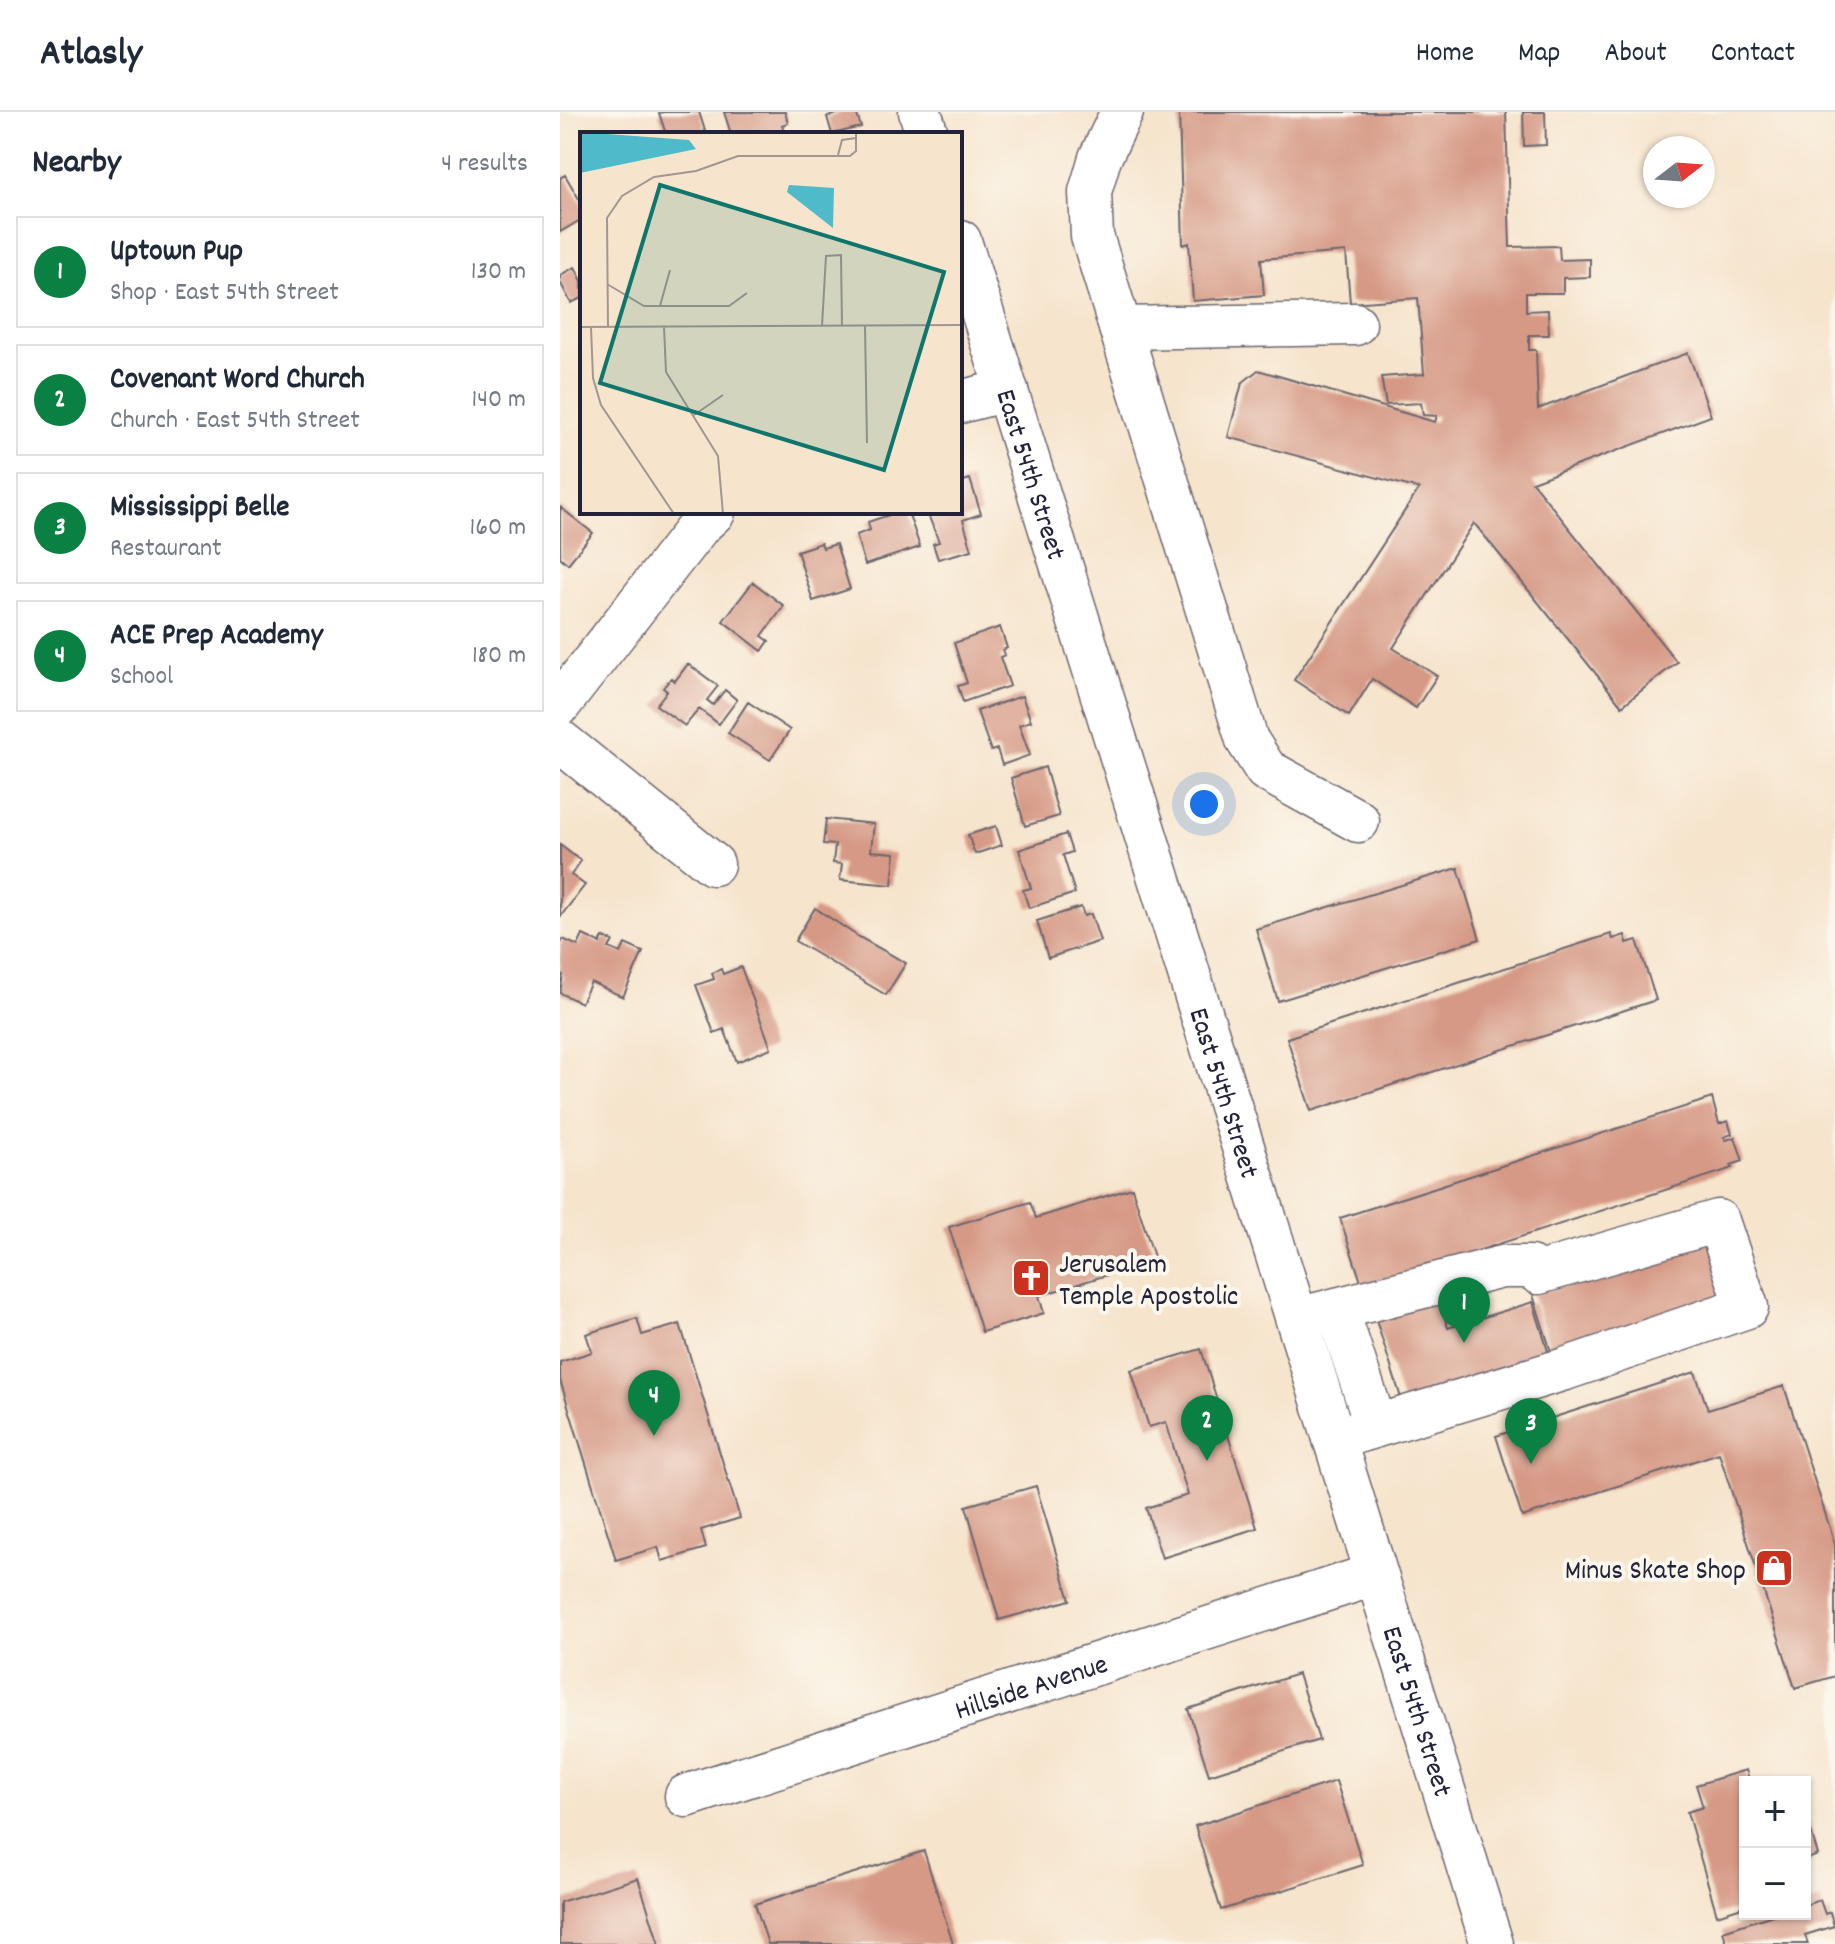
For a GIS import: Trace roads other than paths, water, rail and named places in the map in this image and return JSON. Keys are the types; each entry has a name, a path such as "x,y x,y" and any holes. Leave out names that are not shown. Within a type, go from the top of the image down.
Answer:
{"street":[{"path":"920,112 926,132"},
{"path":"1122,112 1100,158 1090,192 1092,236 1247,740 1266,770 1358,821"},
{"name":"East 54th Street","path":"962,247 1492,1944"},
{"path":"1120,328 1355,324"},
{"path":"962,401 1007,390"},
{"path":"560,704 699,526 712,514"},
{"path":"560,741 713,864"},
{"path":"1297,1319 1502,1267 1530,1267 1539,1273 1718,1221 1747,1307 1565,1369 1334,1439"},
{"path":"1337,1309 1376,1426"},
{"name":"Hillside Avenue","path":"686,1796 1376,1574"}],"place":[{"name":"Jerusalem Temple Apostolic","path":"1031,1278"},
{"name":"Uptown Pup","path":"1464,1343"},
{"name":"ACE Prep Academy","path":"654,1436"},
{"name":"Covenant Word Church","path":"1207,1461"},
{"name":"Mississippi Belle","path":"1531,1464"},
{"name":"Minus Skate Shop","path":"1774,1568"}]}
